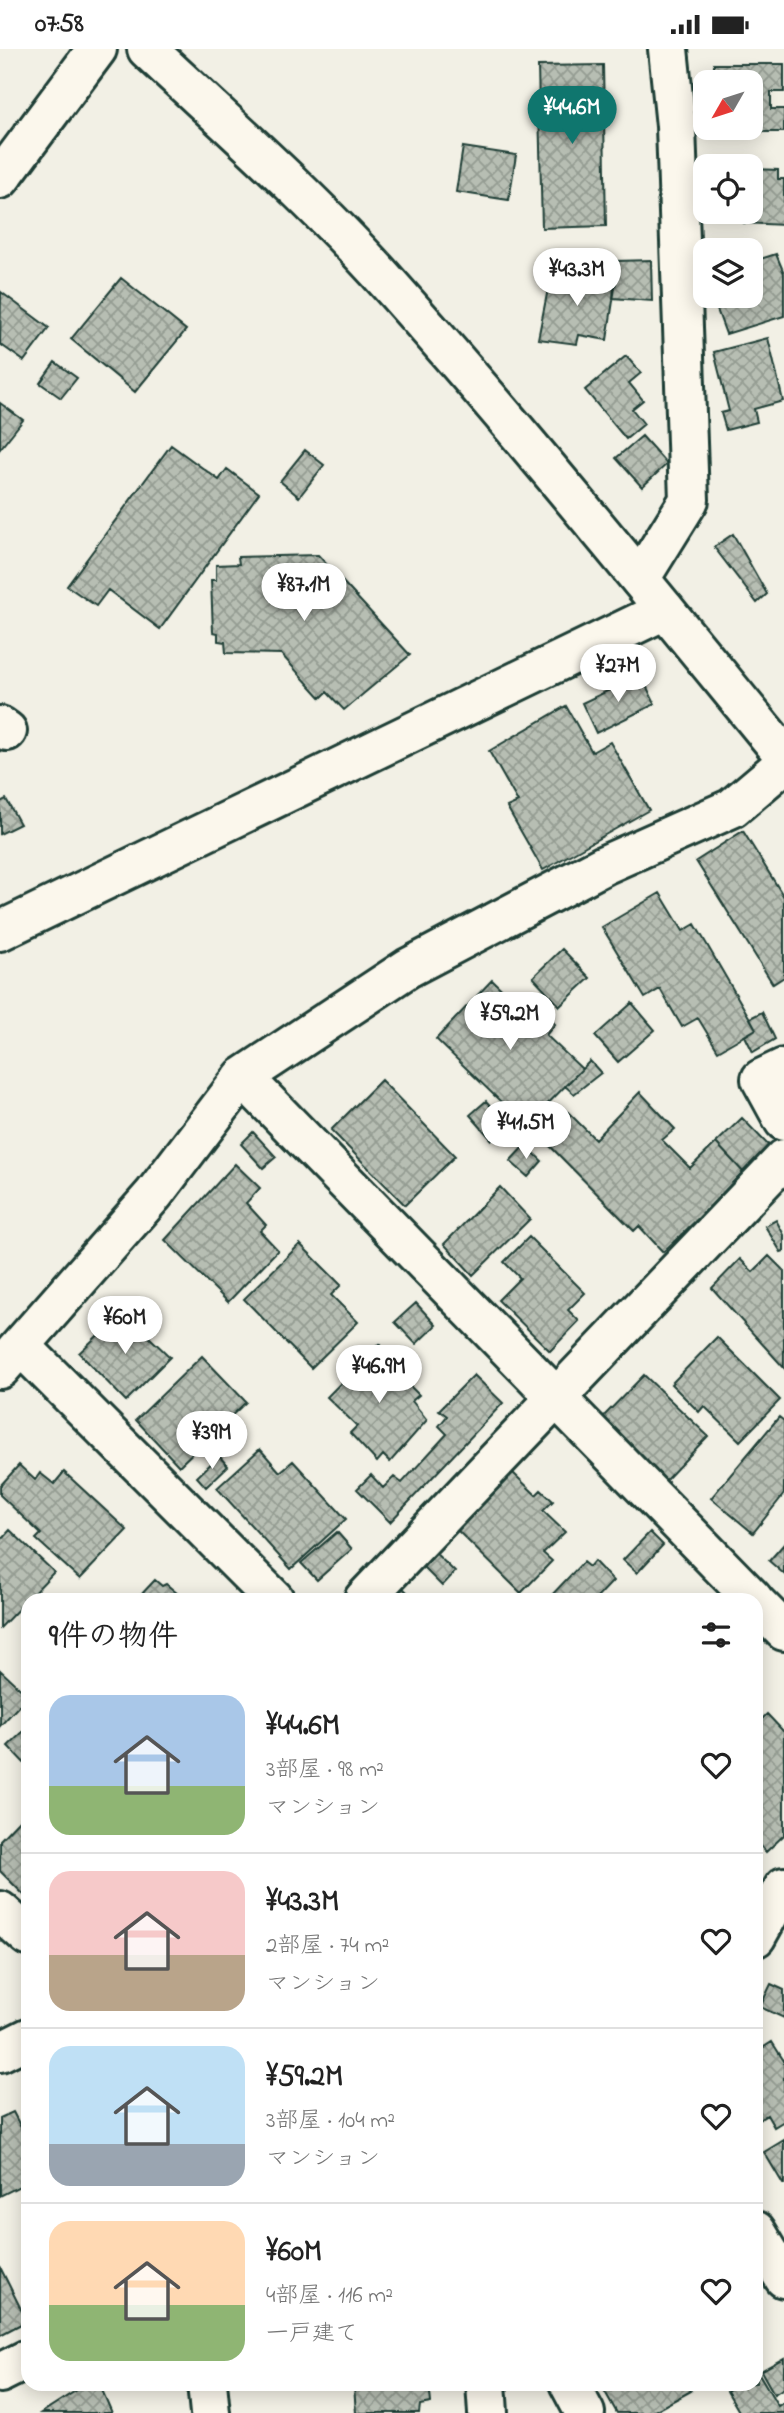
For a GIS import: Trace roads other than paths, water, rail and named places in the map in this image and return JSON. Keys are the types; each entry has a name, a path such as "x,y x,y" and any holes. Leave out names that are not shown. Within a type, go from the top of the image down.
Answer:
{"street":[{"path":"0,179 97,49"},
{"path":"147,49 248,143 377,272 640,579 784,755"},
{"path":"640,579 689,500 676,126 668,49"},
{"path":"0,931 665,610"},
{"path":"267,1593 10,1358 154,1194 243,1077 408,968 604,865 732,808 784,764"},
{"path":"784,1068 761,1079 784,1121"},
{"path":"243,1077 746,1593"},
{"path":"370,1593 784,1159"},
{"path":"763,1610 784,1631"},
{"path":"763,1925 784,1888"},
{"path":"0,1911 21,1930"},
{"path":"0,2052 21,2042"},
{"path":"763,2243 784,2278"},
{"path":"0,2373 21,2362"},
{"path":"208,2391 210,2413"},
{"path":"487,2391 488,2413"},
{"path":"573,2391 585,2413"}]}
